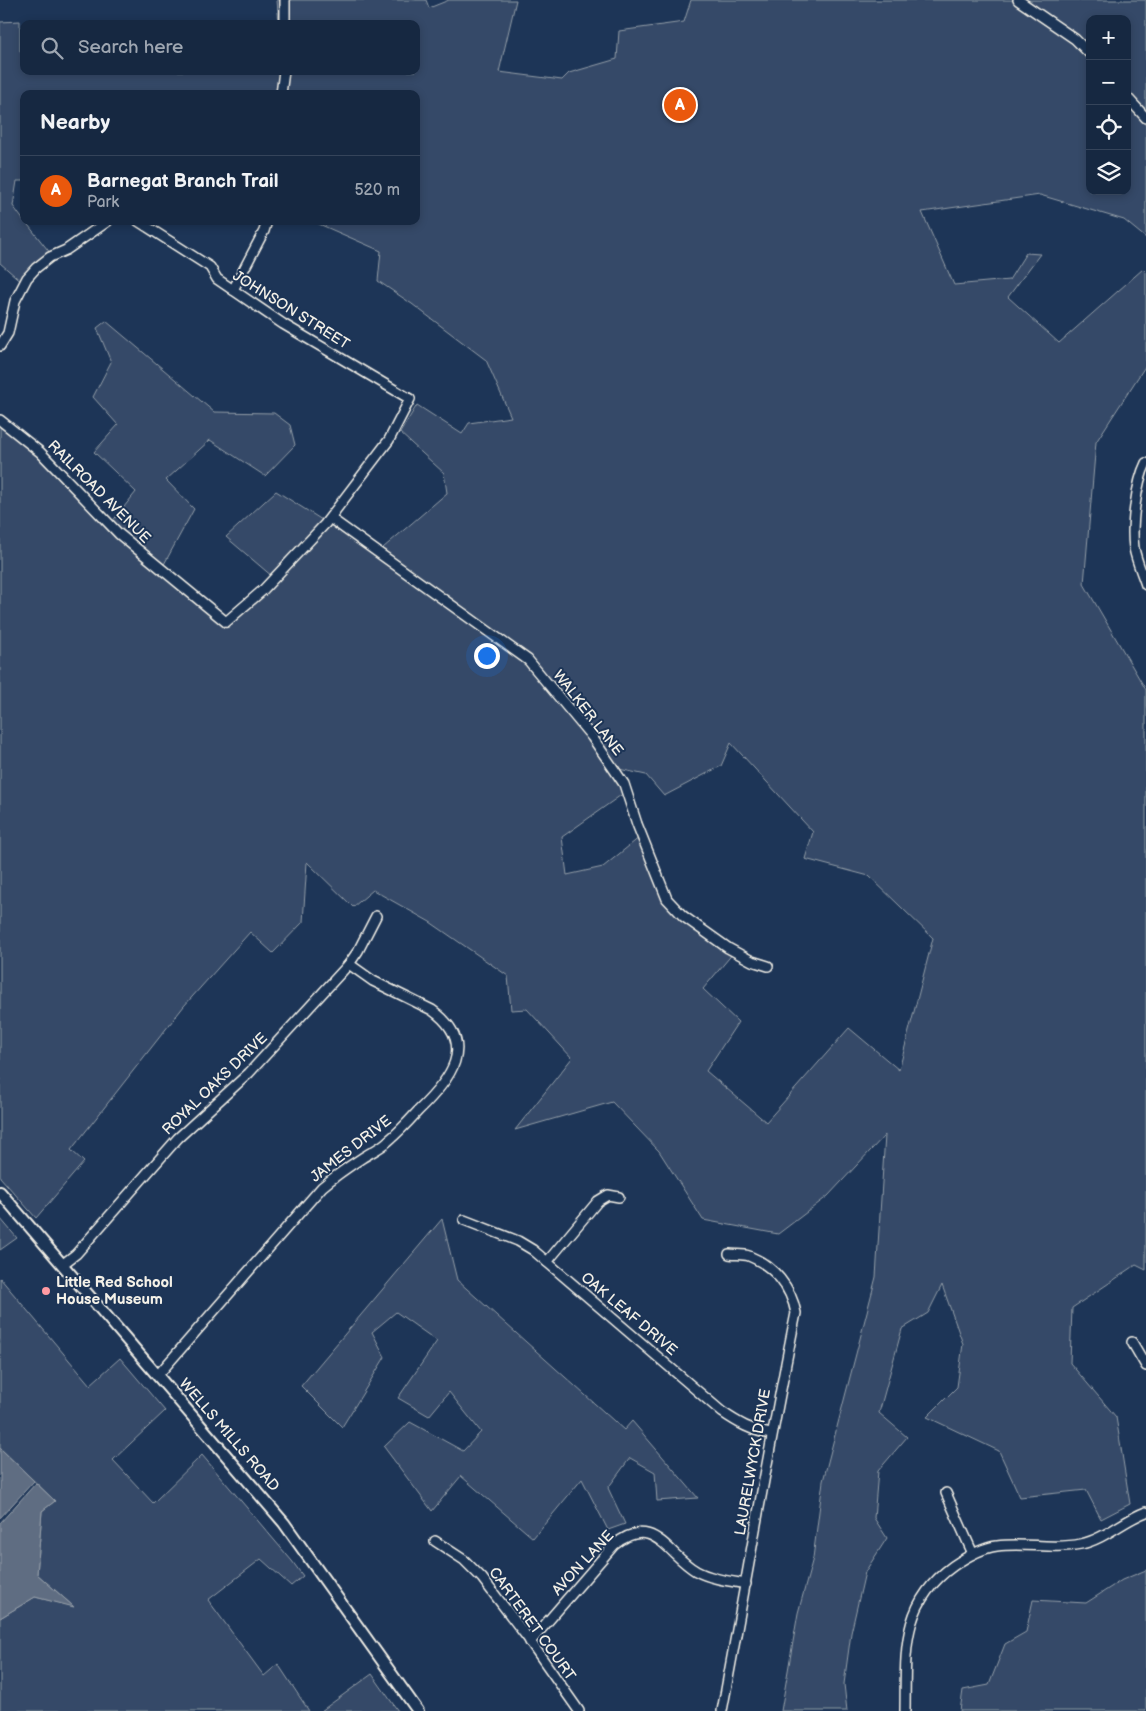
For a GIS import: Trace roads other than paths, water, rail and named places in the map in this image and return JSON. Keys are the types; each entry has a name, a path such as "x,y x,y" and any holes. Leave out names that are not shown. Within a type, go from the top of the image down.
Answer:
{"main road":[{"name":"WELLS MILLS ROAD","path":"0,1192 291,1531 418,1711"}],"street":[{"path":"285,0 285,20"},
{"path":"1018,0 1075,39 1086,50"},
{"path":"282,90 283,75"},
{"path":"1131,101 1146,118"},
{"path":"0,346 8,333 15,301 26,278 50,258 66,250 102,225"},
{"name":"JOHNSON STREET","path":"144,225 210,267 218,279 283,324 410,399 389,440 330,518"},
{"path":"233,290 266,225"},
{"name":"RAILROAD AVENUE","path":"0,420 40,452 119,534 226,622 263,590 330,518"},
{"path":"1146,463 1133,525 1134,549 1146,585"},
{"name":"WALKER LANE","path":"330,518 528,660 581,723 624,784 636,824 667,898 683,916 728,948 752,961 768,966"},
{"name":"ROYAL OAKS DRIVE","path":"63,1264 76,1254 178,1138 250,1073 349,964 376,916"},
{"name":"JAMES DRIVE","path":"158,1375 322,1187 337,1174 388,1142 438,1092 449,1077 454,1066 456,1051 454,1035 440,1017 432,1010 373,981 349,964"},
{"path":"547,1262 598,1201 608,1194 619,1197"},
{"name":"OAK LEAF DRIVE","path":"464,1220 518,1241 532,1250 722,1412 741,1425 759,1432 771,1434"},
{"name":"LAURELWYCK DRIVE","path":"722,1711 746,1584 771,1434 796,1313 794,1301 785,1284 772,1270 748,1255 729,1254"},
{"path":"1132,1342 1146,1366"},
{"path":"946,1493 973,1554"},
{"path":"905,1711 906,1646 917,1606 928,1588 944,1572 981,1550 998,1546 1067,1546 1084,1544 1146,1512"},
{"name":"AVON LANE","path":"530,1642 614,1545 630,1534 642,1534 665,1543 694,1569 703,1574 746,1584"},
{"name":"CARTERET COURT","path":"435,1541 464,1560 482,1578 579,1711"}],"place":[{"name":"Barnegat Branch Trail","path":"680,105"},
{"name":"Little Red School House Museum","path":"46,1291"}]}
